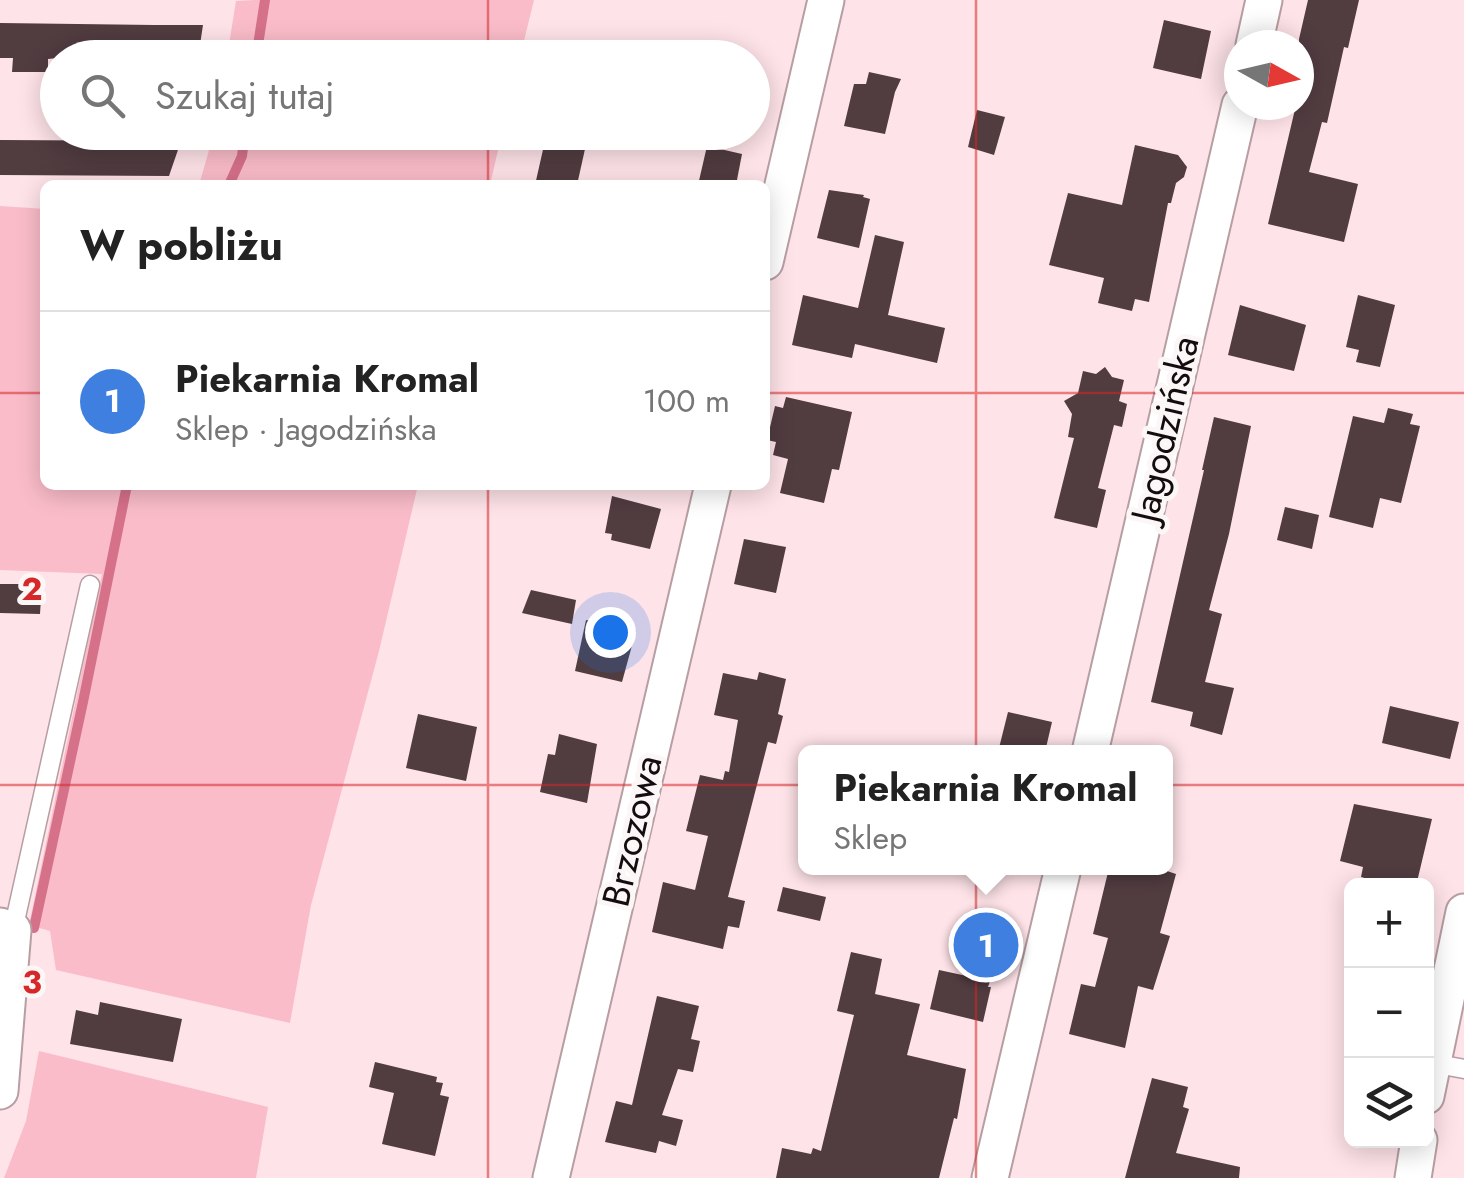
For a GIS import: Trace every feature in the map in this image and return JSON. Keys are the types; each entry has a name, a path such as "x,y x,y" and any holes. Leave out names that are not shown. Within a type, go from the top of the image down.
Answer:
{"street":[{"path":"770,241 826,0"},
{"path":"1257,30 1264,0"},
{"name":"Jagodzińska","path":"1092,745 1237,120"},
{"name":"Brzozowa","path":"551,1178 712,490"},
{"path":"990,1178 1061,875"},
{"path":"1441,1076 1464,912"},
{"path":"0,1091 7,928"},
{"path":"1413,1178 1418,1148"}],"lane":[{"path":"7,928 90,585"}],"shaded area":[{"path":"534,0 524,40 230,40 236,1"},
{"path":"209,150 498,150 491,180 200,180"},
{"path":"0,206 40,209 40,490 417,490 379,651 311,905 290,1023 56,970 50,931 29,925 102,574 0,570"},
{"path":"39,1051 268,1107 256,1178 4,1178 26,1121"}],"building":[{"path":"1308,0 1359,0 1327,123 1322,122 1309,172 1358,184 1344,242 1268,224 1292,120 1314,120 1314,30 1301,30"},
{"path":"1164,20 1211,31 1201,79 1153,68"},
{"path":"0,23 203,25 201,40 40,40 40,72 12,72 13,58 0,58"},
{"path":"869,72 901,79 885,134 844,126 854,84 866,84"},
{"path":"977,110 1005,117 994,155 968,147"},
{"path":"0,140 40,140 40,150 178,150 169,176 0,175"},
{"path":"1135,145 1178,155 1187,167 1168,203 1149,302 1135,299 1132,311 1098,303 1104,278 1049,265 1068,193 1122,205"},
{"path":"543,150 585,150 578,180 536,180"},
{"path":"706,150 742,154 737,180 699,180"},
{"path":"829,190 870,199 859,248 817,238"},
{"path":"875,235 904,242 888,315 945,328 937,363 855,344 852,358 792,345 803,295 858,308"},
{"path":"1358,295 1395,305 1380,367 1356,362 1359,350 1346,347"},
{"path":"1240,305 1306,325 1294,371 1228,355"},
{"path":"1105,367 1112,377 1124,380 1119,401 1127,404 1122,427 1114,425 1098,488 1106,490 1097,528 1054,518 1074,438 1068,437 1072,414 1064,401 1078,393 1083,371 1096,374"},
{"path":"786,397 852,412 839,470 832,469 824,503 780,493 788,459 773,455 776,442 770,441 770,427 775,406 783,408"},
{"path":"1388,408 1413,414 1410,424 1420,426 1401,503 1380,498 1373,528 1329,517 1353,416 1384,423"},
{"path":"1214,417 1251,426 1209,610 1222,614 1205,682 1234,688 1222,735 1190,726 1193,712 1151,702"},
{"path":"612,496 661,509 650,549 611,540 612,534 605,533"},
{"path":"1285,507 1319,515 1312,549 1277,540"},
{"path":"744,539 786,547 776,593 734,584"},
{"path":"0,584 42,584 40,614 0,613"},
{"path":"531,590 576,600 572,624 522,613"},
{"path":"586,620 636,631 622,682 575,671"},
{"path":"759,672 786,679 776,744 768,742 728,897 745,901 739,928 728,926 723,949 652,932 663,882 695,890 708,836 686,831 700,775 723,780 725,771 729,772 738,720 714,715 723,673 757,680"},
{"path":"1390,706 1459,722 1450,759 1382,743"},
{"path":"1008,712 1052,722 1047,745 1000,745"},
{"path":"418,714 477,727 466,781 406,768"},
{"path":"559,734 597,744 587,803 540,792 548,754 555,755"},
{"path":"1354,804 1432,819 1418,878 1365,878 1361,877 1363,867 1340,861"},
{"path":"1176,874 1160,933 1170,936 1153,990 1138,986 1125,1048 1069,1034 1081,984 1095,987 1108,938 1093,934 1107,875"},
{"path":"783,887 826,897 820,921 777,911"},
{"path":"851,952 882,959 875,994 920,1004 907,1055 966,1069 957,1119 954,1118 939,1178 776,1178 782,1148 811,1154 813,1148 821,1151 854,1015 837,1011"},
{"path":"939,970 990,981 983,1022 930,1009"},
{"path":"657,996 699,1006 691,1039 700,1041 693,1072 678,1069 662,1115 683,1120 676,1146 659,1141 656,1153 605,1142 616,1101 632,1105"},
{"path":"100,1002 182,1019 173,1062 70,1044 76,1010 98,1015"},
{"path":"375,1062 437,1077 436,1082 443,1083 440,1095 449,1097 435,1156 382,1144 394,1093 369,1087"},
{"path":"1152,1078 1188,1087 1183,1107 1189,1109 1176,1153 1240,1167 1239,1178 1125,1178"}],"waterway":[{"path":"259,40 265,0"},
{"path":"231,180 243,150"},
{"path":"34,928 126,490"}],"place":[{"name":"Piekarnia Kromal","path":"986,945"}]}
